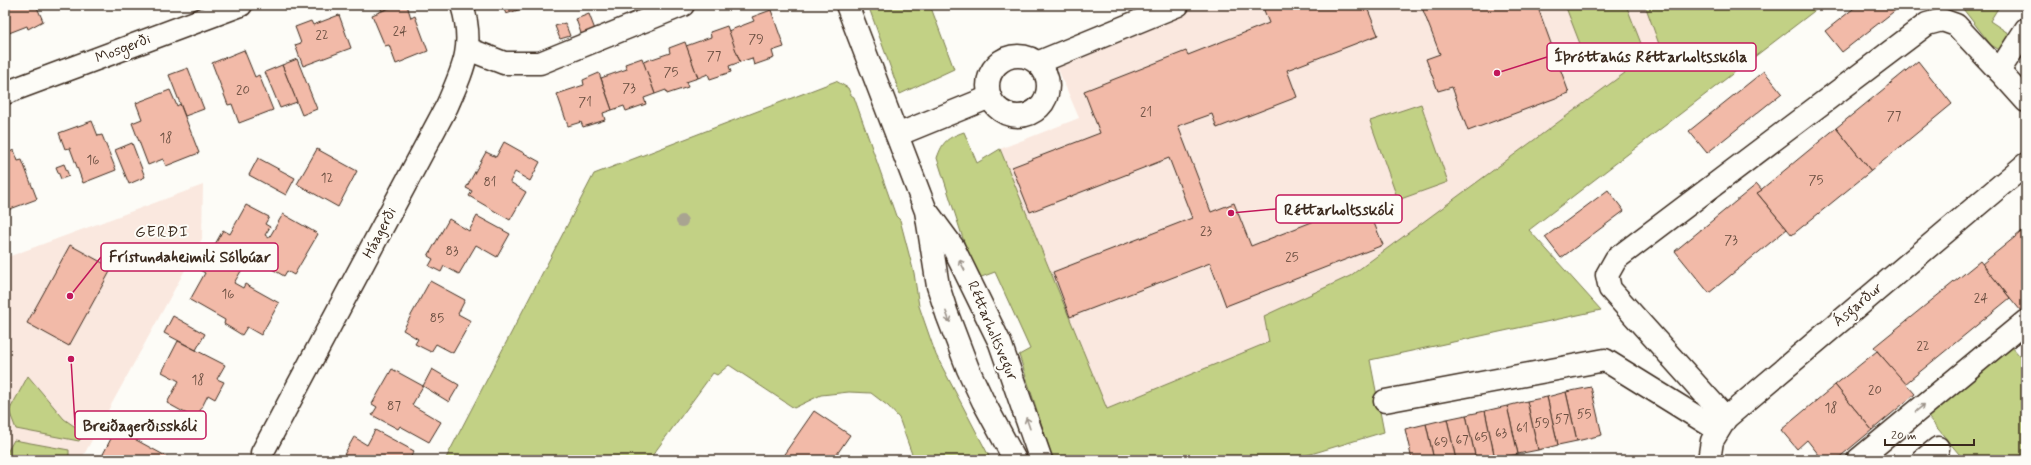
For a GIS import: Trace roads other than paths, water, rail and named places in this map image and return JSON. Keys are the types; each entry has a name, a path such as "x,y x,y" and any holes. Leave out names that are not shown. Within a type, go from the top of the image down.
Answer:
{"street":[{"name":"Mosgerði","path":"5,93 241,5"},
{"name":"Háagerði","path":"262,453 440,122 459,78 468,49 465,17 462,5"},
{"path":"468,49 504,63 540,64 683,5"},
{"name":"Réttarholtsvegur","path":"848,5 926,211 938,286 947,314 980,395 1015,460"},
{"path":"1037,63 1178,5"},
{"path":"1722,424 1610,290 1606,275 1616,259 1927,24 1942,20 1956,24 2026,101"},
{"path":"1999,71 2026,29"},
{"path":"1019,56 1029,58 1037,63 1044,71 1047,80 1045,99 1039,107 1031,112 1022,115 1007,113 995,105 990,97 988,87 989,77 993,68 1000,61 1009,57 1019,56"},
{"path":"897,135 990,97"},
{"name":"Ásgarður","path":"1709,460 1712,441 1722,424 2026,164"},
{"name":"Réttarholtsvegur","path":"926,211 953,247 1000,343 1041,460"},
{"path":"1858,460 2026,321"},
{"path":"1385,401 1604,360 1722,424"}],"place":[{"name":"Íþróttahús Réttarholtsskóla","path":"1497,73"},
{"name":"Réttarholtsskóli","path":"1231,213"},
{"name":"Frístundaheimili Sólbúar","path":"70,296"},
{"name":"Breiðagerðisskóli","path":"71,359"}],"district":[{"name":"GERÐI","path":"162,232"}]}
